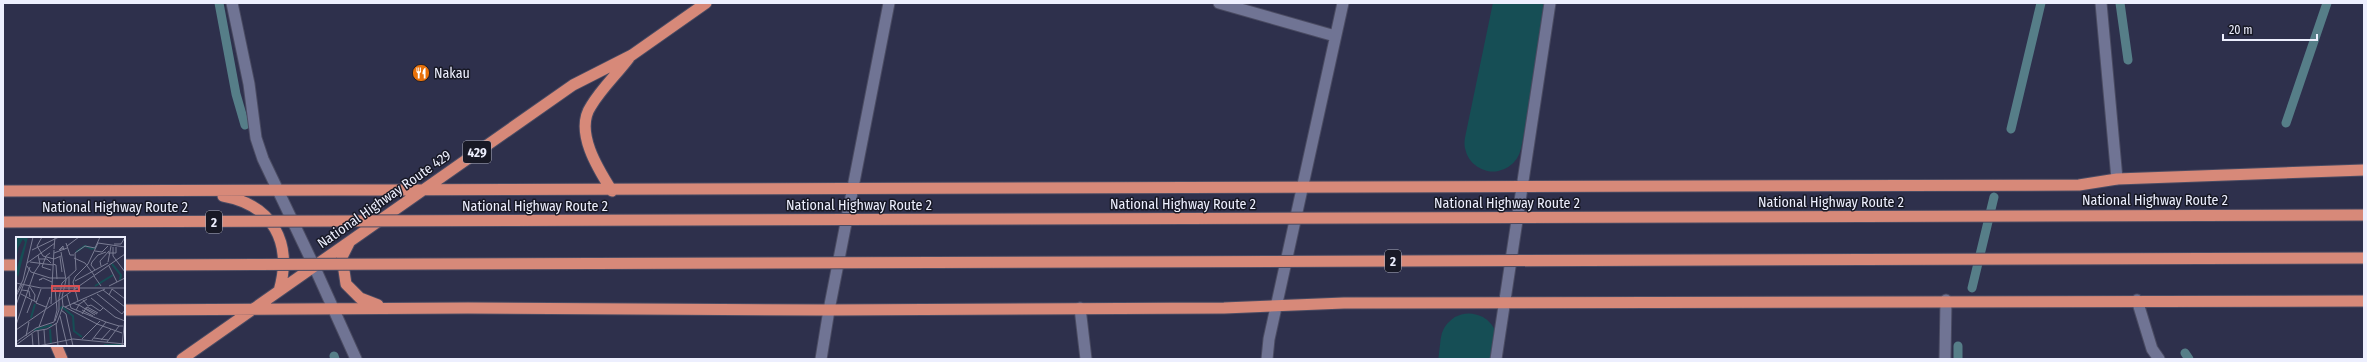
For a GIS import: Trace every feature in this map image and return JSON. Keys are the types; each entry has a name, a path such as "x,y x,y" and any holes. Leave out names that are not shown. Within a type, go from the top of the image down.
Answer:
{"highway":[{"name":"National Highway Route 429","path":"182,359 573,85 632,55 706,3"},
{"path":"612,191 595,165 588,145 585,122 590,107 632,55"},
{"path":"3,191 612,191 2079,185 2117,179 2364,170"},
{"path":"196,191 238,198 266,214 280,238 284,272 279,291"},
{"name":"National Highway Route 2","path":"3,222 2364,215"},
{"path":"351,240 342,257 346,284 360,298 386,308"},
{"name":"2","path":"125,265 2364,258"},
{"path":"3,265 16,265"},
{"path":"125,310 386,308 828,310 1276,306 1344,302 1504,303 1946,300 2364,301"},
{"path":"3,311 16,312"},
{"path":"56,346 62,359"}],"street":[{"path":"232,3 249,84 256,138 263,159 334,308 356,359"},
{"path":"822,359 828,310 889,3"},
{"path":"1220,3 1335,36"},
{"path":"1267,359 1276,306 1343,3"},
{"path":"1496,359 1550,3"},
{"path":"2101,3 2117,179"},
{"path":"1945,359 1946,300"},
{"path":"2137,300 2152,349 2160,359"},
{"path":"1080,308 1086,359"}],"waterway":[{"path":"219,3 236,94 245,125"},
{"path":"1493,143 1522,3"},
{"path":"2011,129 2041,3"},
{"path":"2120,3 2128,60"},
{"path":"2286,123 2327,3"},
{"path":"1972,288 1994,197"},
{"path":"1467,359 1469,342"},
{"path":"1958,346 1958,359"},
{"path":"2185,353 2189,359"}],"place":[{"name":"Nakau","path":"421,73"}]}
